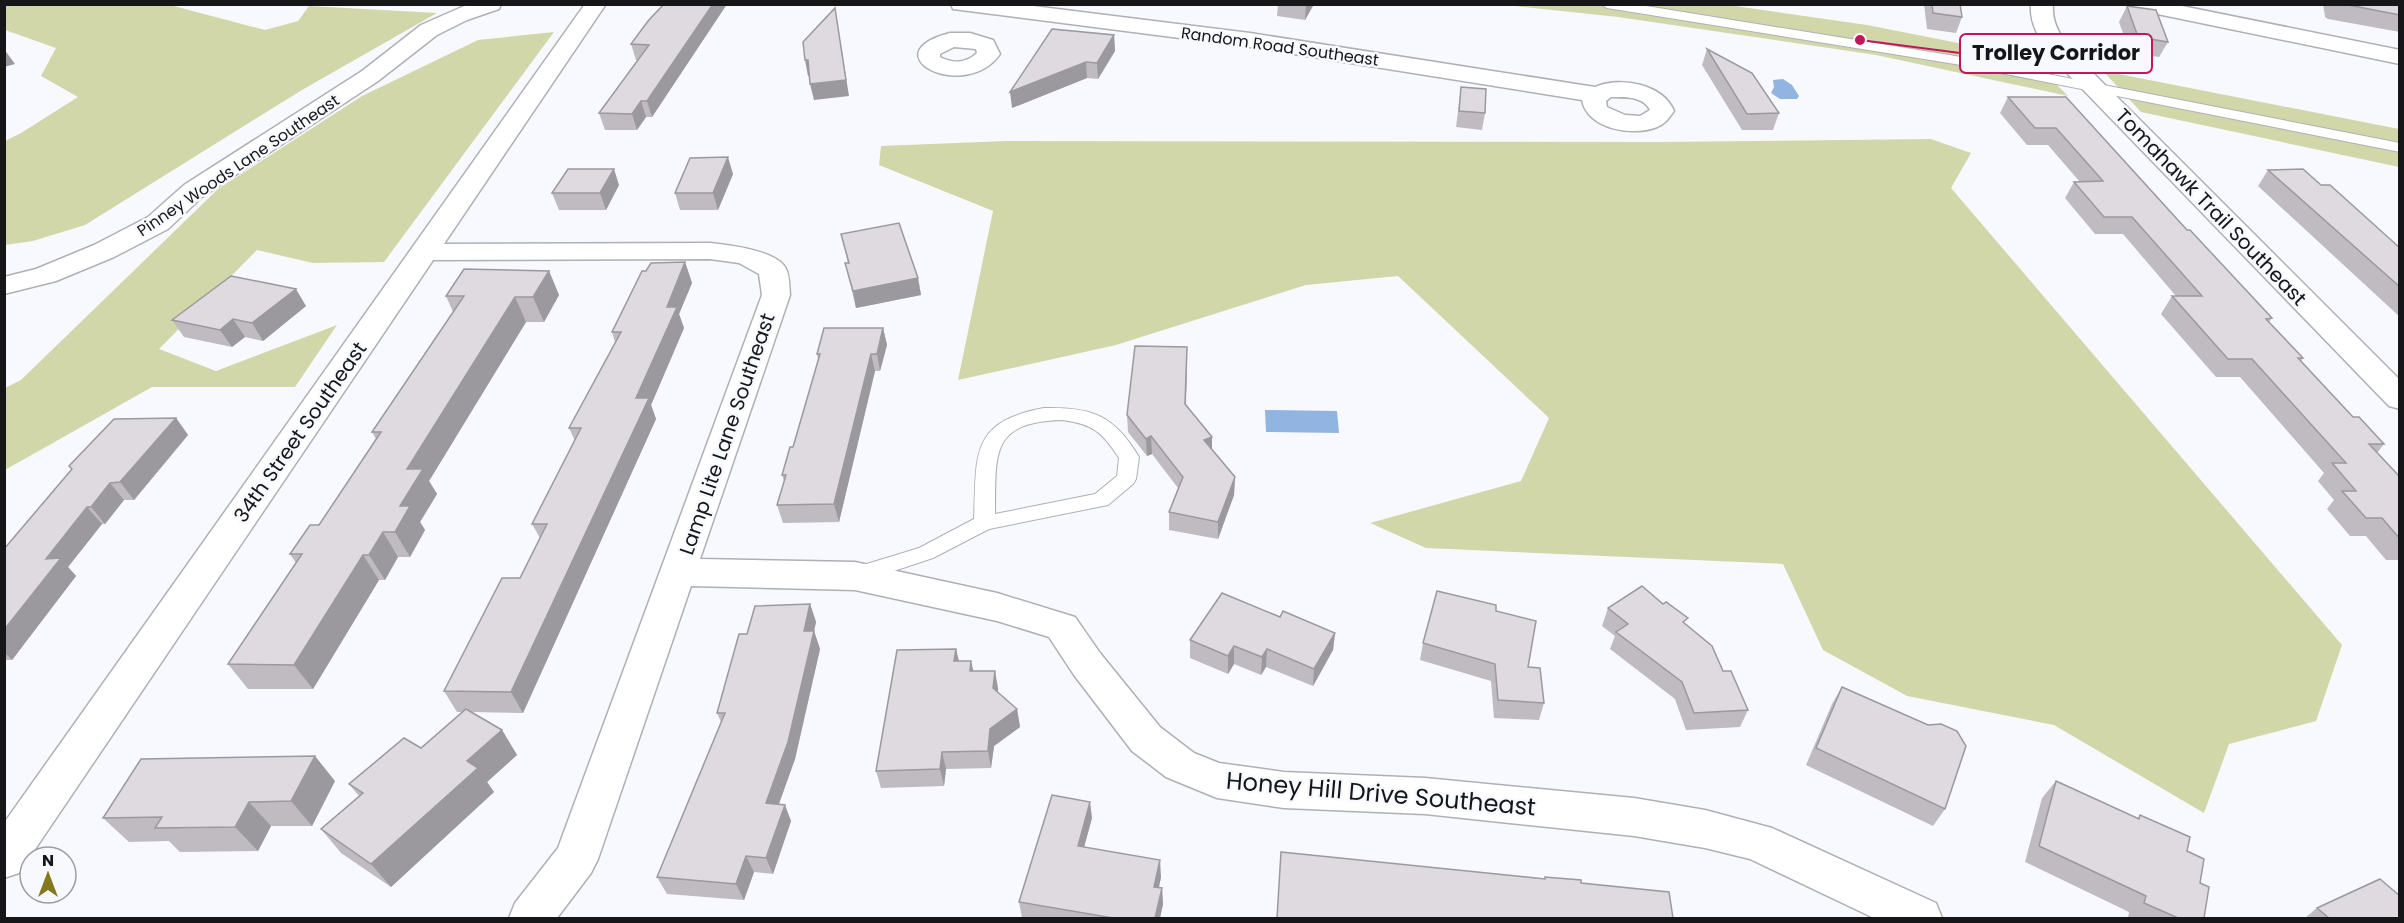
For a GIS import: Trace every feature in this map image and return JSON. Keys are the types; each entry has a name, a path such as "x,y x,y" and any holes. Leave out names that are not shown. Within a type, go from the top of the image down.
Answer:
{"street":[{"name":"Pinney Woods Lane Southeast","path":"4,286 46,275 104,251 158,223 193,191 370,76 429,30 459,15 491,4"},
{"name":"34th Street Southeast","path":"4,859 596,4"},
{"name":"Random Road Southeast","path":"960,4 1250,40 1598,95"},
{"name":"Tomahawk Trail Southeast","path":"2042,4 2040,14 2050,37 2092,85 2400,399"},
{"path":"2138,4 2400,57"},
{"path":"970,40 995,8"},
{"name":"Lamp Lite Lane Southeast","path":"424,252 710,251 746,256 773,270 776,295 576,859 531,918"},
{"name":"Honey Hill Drive Southeast","path":"679,572 855,576 996,607 1062,627 1087,664 1146,739 1180,765 1217,780 1284,790 1425,796 1622,816 1705,829 1757,842 1920,918"}],"lane":[{"path":"1607,4 1954,60 2092,85 2400,148"},
{"path":"855,576 926,553 984,524 1101,500 1126,479 1129,458 1107,428 1079,414 1040,415 1018,419 1000,430 989,446 984,524"}],"green space":[{"path":"5,4 170,5 265,30 298,21 309,6 437,13 302,90 85,225 33,241 5,245 5,141 78,97 41,76 56,48 5,30"},
{"path":"1506,5 1728,5 1867,25 2029,57 2068,96 1876,55 1618,17"},
{"path":"554,32 384,262 313,263 257,250 159,349 216,371 337,325 295,387 152,387 5,470 5,388 21,380 218,189 362,96 478,40"},
{"path":"2103,71 2399,129 2399,167 2141,112"},
{"path":"1931,139 1971,153 1951,188 2342,645 2316,721 2229,744 2204,813 2054,725 1907,696 1823,650 1783,564 1426,548 1370,523 1521,481 1549,418 1398,276 1306,285 1116,345 958,380 993,211 879,165 881,146 1006,141 1655,142"}],"water":[{"path":"1783,79 1792,85 1799,96 1797,99 1780,99 1771,93 1774,87 1773,80"},
{"path":"1265,410 1337,411 1339,433 1266,432"}],"building":[{"path":"664,4 713,4 647,101 641,101 632,114 599,113 649,45 631,44"},
{"path":"1932,4 1960,4 1962,17 1933,13"},
{"path":"2343,4 2400,4 2400,15"},
{"path":"2127,6 2156,10 2168,42 2138,37"},
{"path":"835,8 846,80 810,84 808,60 805,60 803,42"},
{"path":"1052,29 1114,35 1097,63 1086,62 1010,92"},
{"path":"1707,49 1752,73 1779,113 1747,114"},
{"path":"1461,87 1486,89 1485,113 1459,111"},
{"path":"2008,97 2066,97 2187,230 2190,230 2272,318 2266,319 2303,358 2298,358 2353,417 2359,417 2384,444 2369,444 2400,477 2400,539 2382,518 2366,518 2342,491 2356,491 2332,463 2346,463 2252,359 2228,359 2172,296 2202,296 2132,217 2104,217 2074,182 2103,181 2056,128 2035,128"},
{"path":"728,157 713,193 675,193 690,158"},
{"path":"568,169 614,169 600,193 552,193"},
{"path":"2303,169 2321,185 2330,185 2400,248 2400,287 2268,170"},
{"path":"899,223 918,278 853,291 845,263 849,263 841,234"},
{"path":"685,262 667,307 677,307 636,398 649,398 511,692 444,691 502,578 520,578 547,524 532,524 581,428 569,428 621,332 612,332 642,271 646,271 651,263"},
{"path":"464,269 549,271 533,297 515,297 407,469 423,469 400,506 410,506 395,532 383,532 369,555 363,555 294,665 228,664 302,554 290,554 310,525 319,525 381,432 372,432 464,296 446,296"},
{"path":"231,276 296,289 252,323 233,319 220,330 172,320"},
{"path":"824,328 883,328 877,354 871,354 834,504 777,505 786,475 782,475 790,447 793,447 820,354 817,354"},
{"path":"1135,346 1187,347 1185,404 1212,437 1204,440 1235,477 1218,522 1169,512 1183,477 1151,436 1146,439 1127,415"},
{"path":"176,418 120,482 110,483 91,507 87,507 46,559 61,558 4,630 4,549 72,469 69,466 114,419"},
{"path":"1642,586 1663,604 1666,602 1688,618 1683,622 1712,646 1723,671 1731,671 1748,710 1694,713 1682,682 1616,632 1628,624 1608,608"},
{"path":"1437,591 1496,605 1496,611 1536,621 1528,667 1540,668 1544,703 1498,700 1495,664 1423,643"},
{"path":"1222,593 1280,617 1283,611 1335,633 1314,669 1267,649 1262,657 1234,646 1228,656 1190,640"},
{"path":"810,604 804,631 814,631 788,742 766,803 785,805 766,858 746,856 736,884 657,877 725,713 717,713 739,634 747,634 755,606"},
{"path":"956,649 954,661 971,661 970,671 995,671 993,688 1017,709 990,729 988,751 942,752 940,769 876,771 897,650"},
{"path":"1842,687 1928,725 1941,724 1957,731 1966,746 1945,809 1816,748"},
{"path":"466,709 502,730 467,761 478,768 371,864 321,829 363,793 349,784 404,738 421,748"},
{"path":"315,756 291,801 249,802 235,827 155,828 162,817 103,818 141,759"},
{"path":"2056,781 2139,819 2140,815 2190,837 2187,851 2204,859 2200,883 2209,887 2204,918 2178,918 2144,903 2146,896 2039,846"},
{"path":"1052,795 1090,802 1078,846 1160,860 1154,887 1162,888 1155,918 1113,918 1019,902"},
{"path":"1281,852 1545,879 1545,877 1581,880 1581,883 1669,892 1673,918 1277,918"},
{"path":"2380,879 2400,896 2400,918 2329,918 2317,908"}],"place":[{"name":"Trolley Corridor","path":"1860,40"}]}
